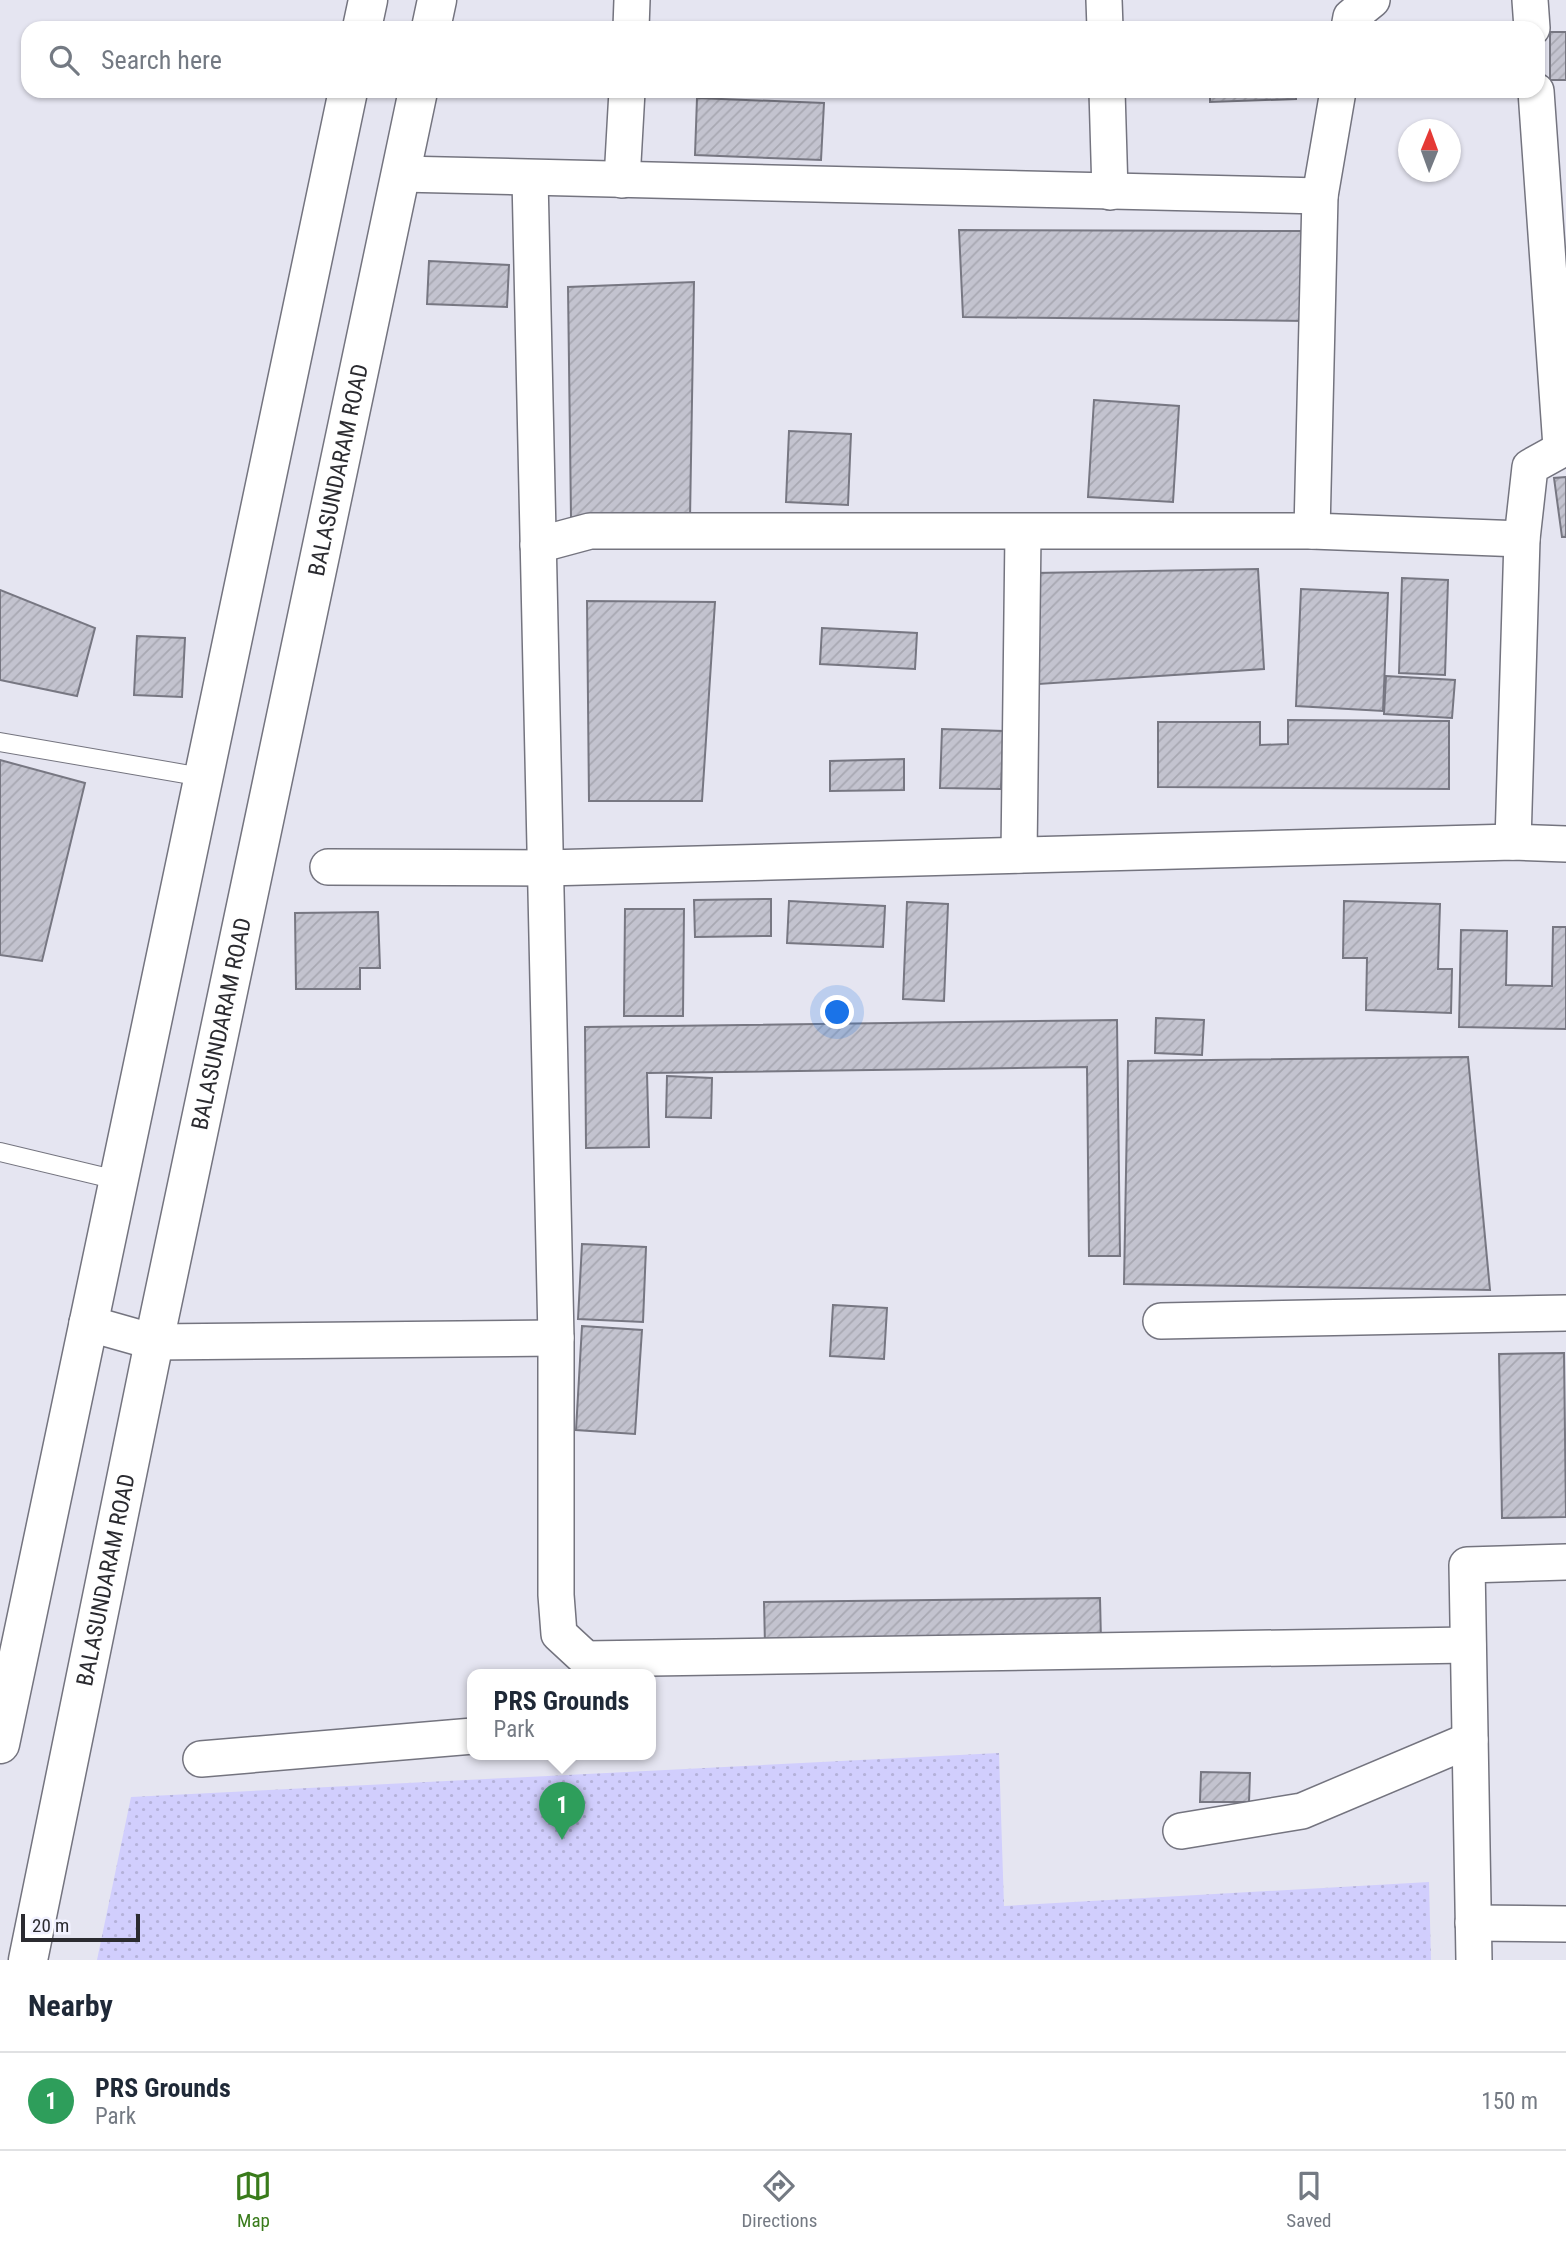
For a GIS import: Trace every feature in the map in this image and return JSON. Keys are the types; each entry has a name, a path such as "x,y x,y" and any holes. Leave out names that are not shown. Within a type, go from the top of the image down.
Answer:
{"main road":[{"path":"364,21 368,0"},
{"path":"432,21 437,0"},
{"path":"1,1739 347,98"},
{"name":"BALASUNDARAM ROAD","path":"28,1960 153,1342 417,98"}],"street":[{"path":"631,21 632,0"},
{"path":"1104,0 1105,21"},
{"path":"1350,21 1350,17 1372,0"},
{"path":"1530,0 1532,21"},
{"path":"622,180 627,98"},
{"path":"1107,98 1110,192"},
{"path":"1312,531 1320,196 1337,98"},
{"path":"1513,842 1522,539 1530,467 1564,447 1537,98"},
{"path":"401,174 1320,196"},
{"path":"530,177 556,1338 556,1595 559,1634 567,1661 1468,1645"},
{"path":"538,545 590,531 1312,531 1522,539"},
{"path":"1019,855 1023,533"},
{"path":"328,867 546,867 1513,842 1566,844"},
{"path":"1161,1321 1566,1313"},
{"path":"87,1323 153,1342 556,1338"},
{"path":"1474,1960 1467,1565 1566,1562"},
{"path":"201,1759 467,1737"},
{"path":"1181,1831 1302,1811 1470,1740"},
{"path":"1473,1923 1566,1924"}],"lane":[{"path":"0,742 202,777"},
{"path":"0,1153 117,1180"}],"shaded area":[{"path":"999,1753 1004,1906 1429,1882 1431,1960 97,1960 131,1797"}],"building":[{"path":"1550,32 1566,32 1566,80 1550,80"},
{"path":"697,98 824,103 821,160 695,155"},
{"path":"1210,98 1296,98 1296,99 1210,102"},
{"path":"959,230 1310,231 1306,321 963,317"},
{"path":"429,261 509,265 507,307 427,304"},
{"path":"694,282 690,519 571,517 568,287"},
{"path":"1094,400 1179,406 1173,502 1088,497"},
{"path":"789,431 851,434 848,505 786,502"},
{"path":"1566,477 1566,537 1562,537 1554,478"},
{"path":"1258,569 1264,669 1039,684 1035,573"},
{"path":"1402,578 1448,580 1445,675 1399,673"},
{"path":"1301,589 1388,593 1383,711 1296,706"},
{"path":"0,590 95,628 77,696 0,680"},
{"path":"587,601 715,602 702,801 589,801"},
{"path":"822,628 917,633 915,669 820,664"},
{"path":"137,636 185,638 182,697 134,695"},
{"path":"1386,676 1455,680 1452,718 1384,714"},
{"path":"1288,720 1449,721 1449,789 1158,787 1158,722 1260,722 1260,745 1288,744"},
{"path":"942,729 1003,731 1001,789 940,788"},
{"path":"904,759 904,790 830,791 830,761"},
{"path":"0,760 85,783 42,961 0,955"},
{"path":"771,899 771,936 695,937 694,900"},
{"path":"789,901 885,906 883,947 787,943"},
{"path":"1344,901 1440,904 1438,969 1452,969 1451,1013 1366,1010 1367,958 1343,958"},
{"path":"907,902 948,904 944,1001 903,999"},
{"path":"625,909 684,909 683,1016 624,1016"},
{"path":"378,912 380,968 360,968 360,989 296,989 295,913"},
{"path":"1553,927 1566,927 1566,1029 1459,1027 1461,930 1507,931 1506,985 1552,986"},
{"path":"1156,1018 1204,1020 1202,1055 1155,1053"},
{"path":"1117,1020 1120,1256 1089,1256 1087,1067 647,1073 649,1147 586,1148 585,1027"},
{"path":"1468,1057 1490,1290 1124,1284 1128,1061"},
{"path":"667,1076 712,1078 711,1118 666,1117"},
{"path":"582,1244 646,1247 643,1322 578,1319"},
{"path":"833,1305 887,1308 884,1359 830,1356"},
{"path":"582,1326 642,1330 635,1434 576,1430"},
{"path":"1564,1353 1566,1517 1502,1518 1499,1354"},
{"path":"1100,1598 1101,1641 765,1645 764,1602"},
{"path":"1201,1772 1250,1773 1249,1802 1200,1802"}],"place":[{"name":"PRS Grounds","path":"562,1840"}]}
